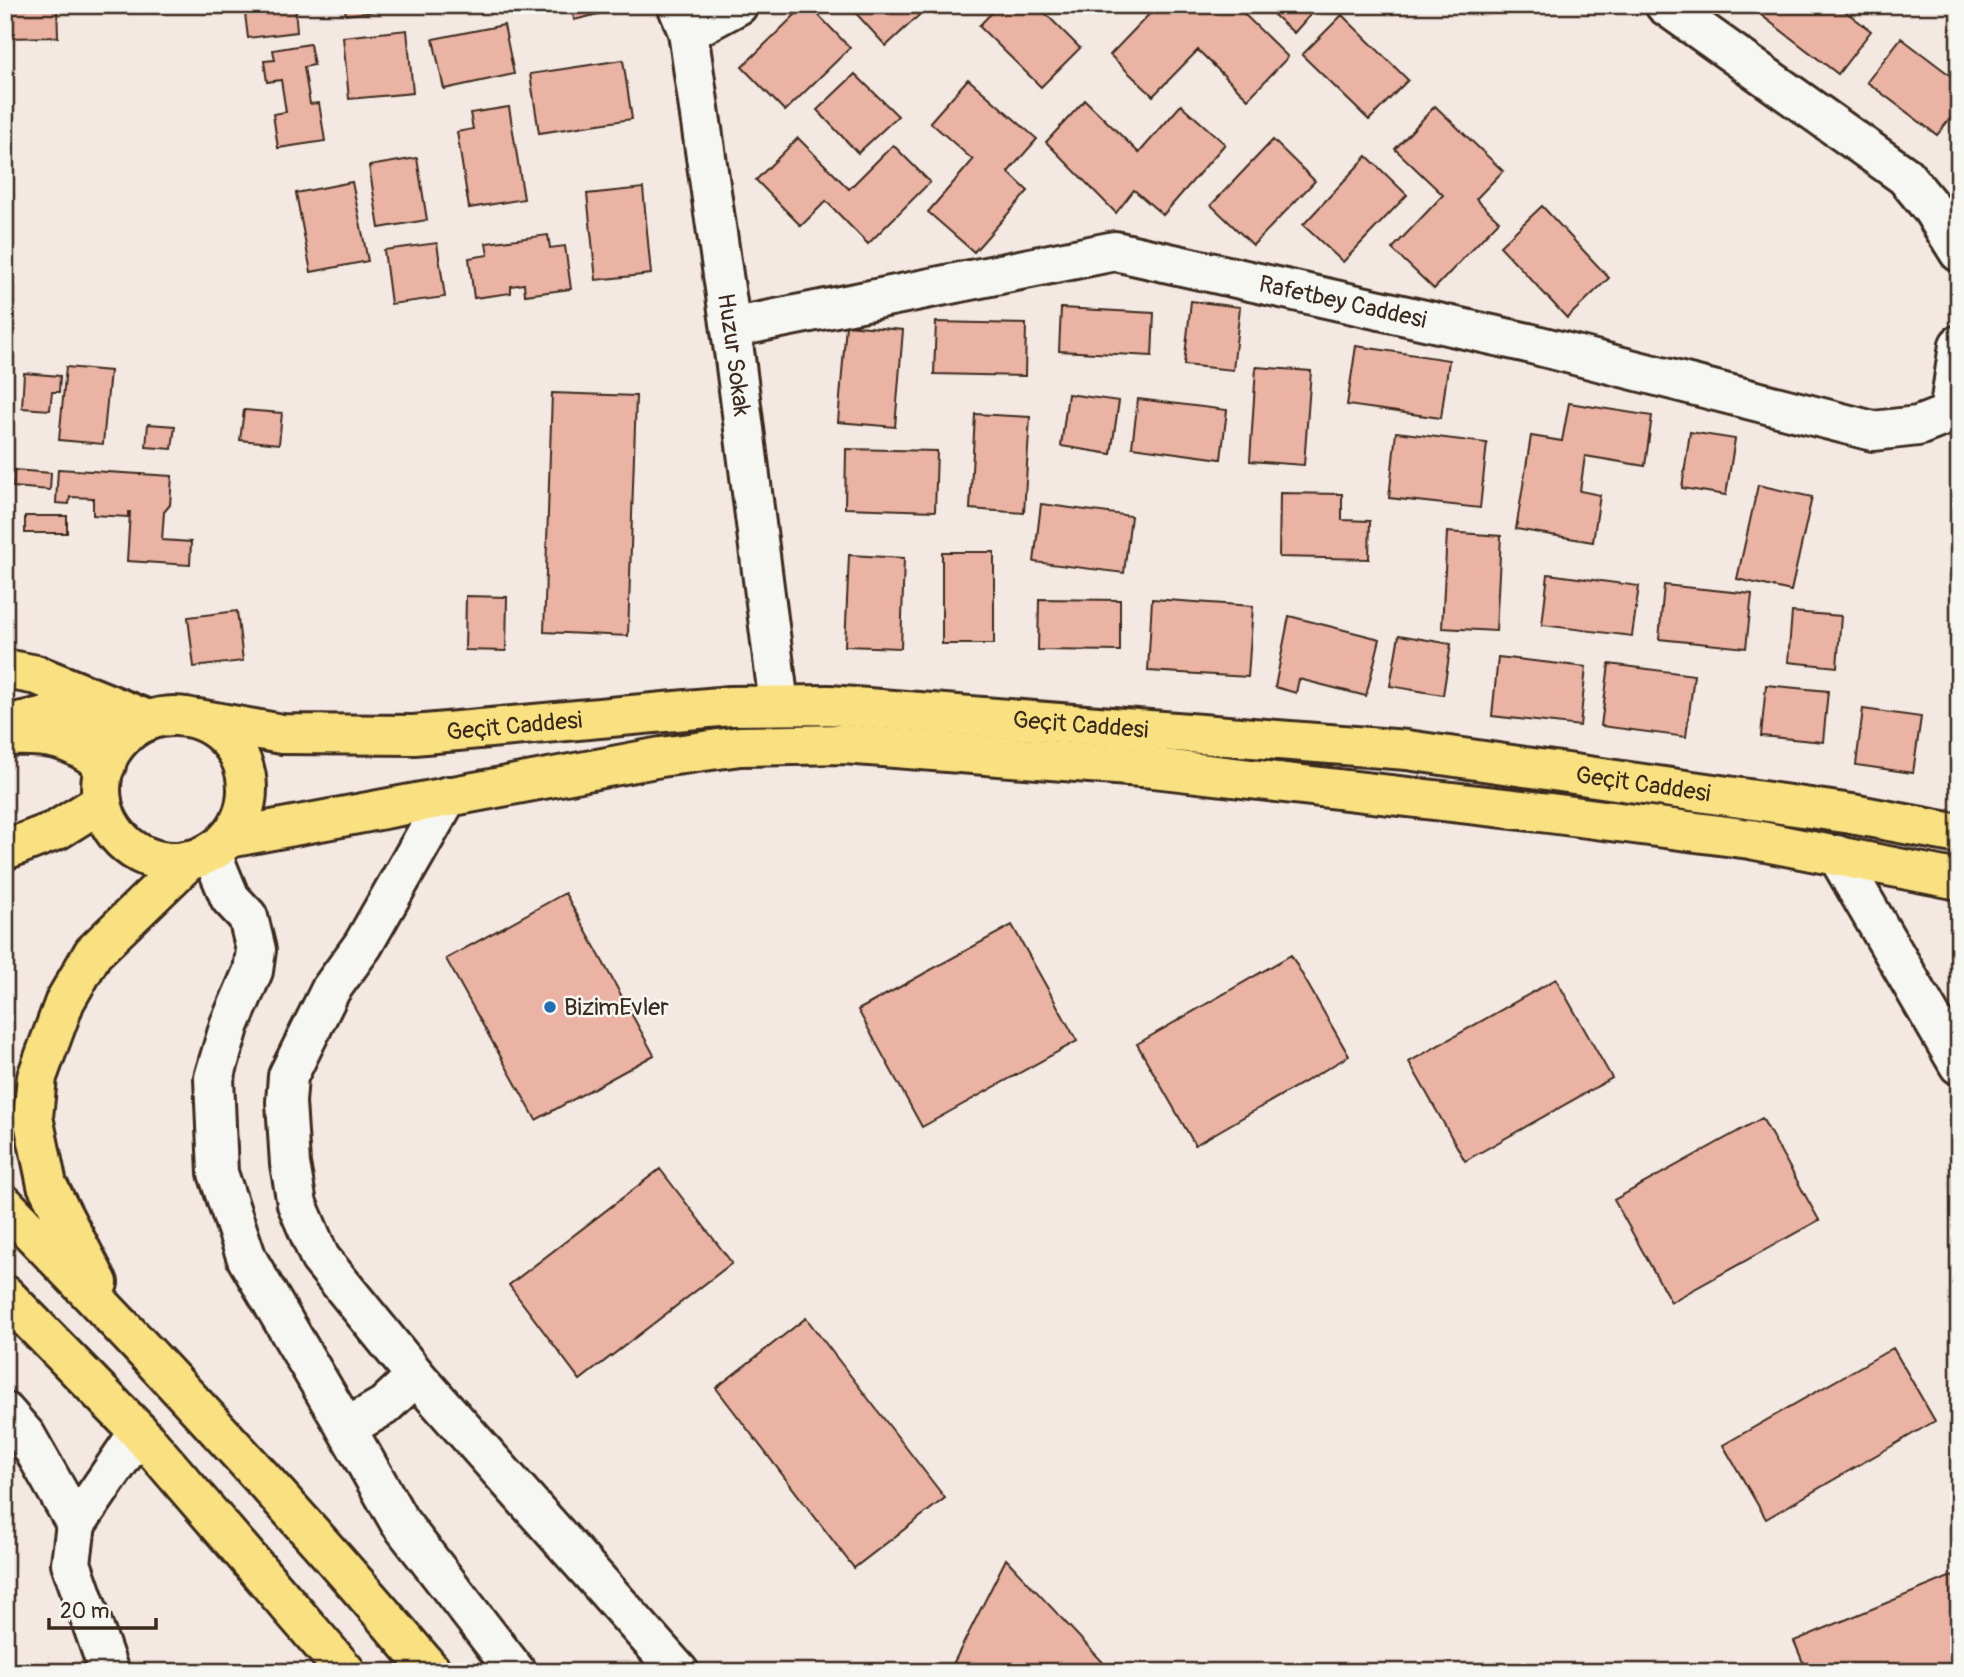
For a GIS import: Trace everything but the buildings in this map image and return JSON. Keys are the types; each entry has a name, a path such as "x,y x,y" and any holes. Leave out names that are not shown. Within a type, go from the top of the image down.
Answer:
{"main road":[{"path":"5,669 37,675 141,724"},
{"path":"779,705 785,745"},
{"name":"Geçit Caddesi","path":"198,719 282,734 401,736 709,708 829,705 1407,750 1852,814 1959,834"},
{"path":"709,708 713,750"},
{"path":"5,725 73,710 141,724"},
{"path":"119,1322 47,1185 33,1117 37,1077 65,1001 93,953 210,850 242,818 247,796 246,772 237,750 220,731 198,719 173,715 141,724 110,752 104,783 109,824 133,849 166,862 210,850"},
{"path":"5,736 38,735 78,744 104,783"},
{"name":"Geçit Caddesi","path":"210,850 448,796 713,750 844,744 1154,768 1549,813 1751,839 1959,880"},
{"path":"5,850 57,830 104,783"},
{"path":"5,1205 119,1322 325,1546 432,1672"},
{"path":"5,1295 139,1432 346,1672"}],"street":[{"path":"683,18 738,5"},
{"path":"1665,5 1905,176 1932,209 1959,251"},
{"name":"Huzur Sokak","path":"683,18 731,328 779,705"},
{"name":"Rafetbey Caddesi","path":"731,328 1115,251 1528,343 1873,432 1918,426 1949,414 1959,345"},
{"path":"448,796 363,945 331,989 288,1076 286,1102 297,1204 320,1258 416,1376 679,1672"},
{"path":"210,850 230,898 248,917 256,950 253,971 230,1024 214,1078 218,1173 247,1259 399,1521 516,1672"},
{"path":"1837,855 1959,1065"},
{"path":"346,1428 384,1406 416,1376"},
{"path":"5,1412 26,1436 76,1524"},
{"path":"109,1672 71,1563 76,1524 139,1432"}],"place":[{"name":"BizimEvler","path":"550,1007"}]}
